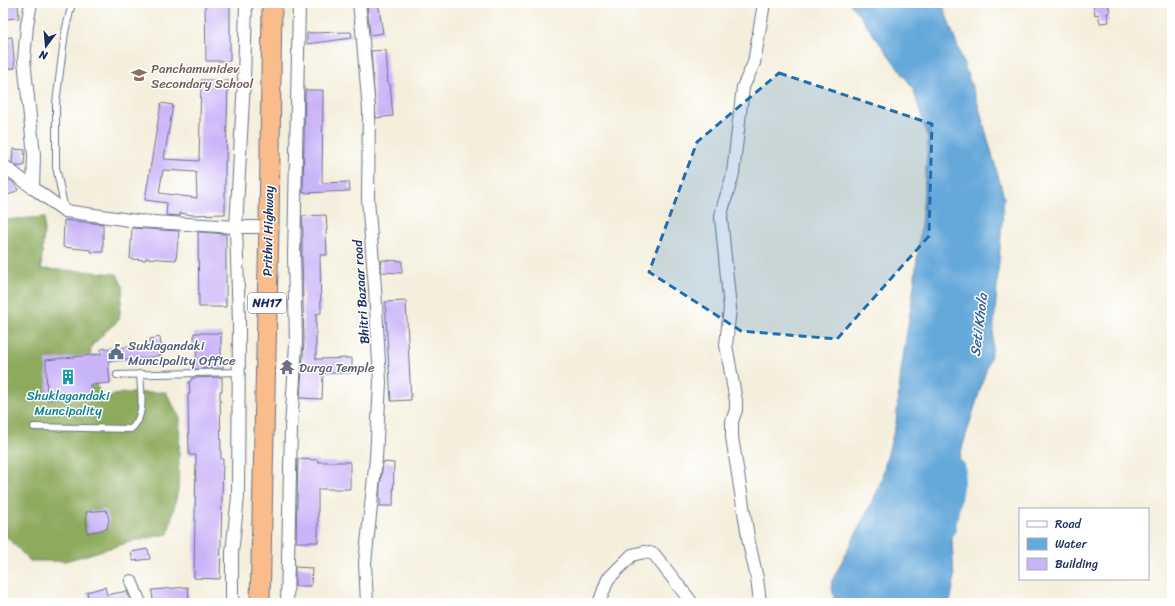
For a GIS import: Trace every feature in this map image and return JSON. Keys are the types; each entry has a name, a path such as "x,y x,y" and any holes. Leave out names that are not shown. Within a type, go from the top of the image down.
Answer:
{"highway":[{"name":"Prithvi Highway","path":"260,603 269,227 272,3"}],"street":[{"path":"31,3 27,25 24,60 34,155 33,188"},
{"path":"232,603 232,553 238,497 239,324 236,227 244,80 246,3"},
{"path":"287,603 291,429 296,343 294,256 298,3"},
{"name":"Bhitri Bazaar road","path":"359,3 369,110 368,199 380,382 376,458 365,563 367,603"},
{"path":"760,603 748,543 732,437 732,421 736,410 736,401 726,345 730,308 721,217 733,173 743,87 754,63 764,3"},
{"path":"3,165 65,211 137,221 236,227 269,227"},
{"path":"599,603 608,579 632,555 644,552 654,554 692,603"},
{"path":"131,581 140,603"}],"lane":[{"path":"65,211 56,167 56,103 65,32 72,3"},
{"path":"117,374 238,372"},
{"path":"34,427 131,429 137,424 141,413 140,374"}],"highlighted area":[{"path":"779,73 932,124 929,236 837,339 741,331 649,272 697,142"}],"green space":[{"path":"45,217 41,269 117,274 123,287 119,320 91,347 89,374 104,397 124,393 166,392 180,418 178,490 168,534 137,540 66,561 30,561 3,533 3,220"}],"water":[{"path":"850,3 942,3 978,104 1004,197 992,351 962,448 950,499 954,581 950,603 835,603 831,583 879,488 896,423 901,371 914,286 923,206 928,139 913,88"}],"building":[{"path":"3,3 18,3 19,18 3,19"},
{"path":"205,3 230,3 230,61 206,61"},
{"path":"367,3 378,3 383,33 370,35"},
{"path":"1093,3 1108,3 1110,13 1107,13 1109,22 1100,23 1098,14 1095,15"},
{"path":"351,32 352,38 307,44 307,33"},
{"path":"12,37 15,68 3,69 3,38"},
{"path":"386,50 388,84 390,84 393,116 376,118 371,51"},
{"path":"201,80 228,80 225,214 192,215 180,213 180,216 166,215 167,203 145,200 161,103 173,105 164,159 199,161","holes":["163,170 196,172 197,198 159,193"]},
{"path":"305,90 323,90 322,183 349,182 350,191 303,193"},
{"path":"13,149 25,150 24,166 16,166 12,163"},
{"path":"10,180 14,183 18,190 3,198 3,184"},
{"path":"326,215 327,255 320,255 321,313 316,314 316,359 352,358 352,373 323,373 322,399 300,398 304,343 302,216"},
{"path":"64,220 103,224 103,252 91,252 91,250 63,247"},
{"path":"132,228 179,231 176,260 146,258 146,260 130,259"},
{"path":"198,232 226,234 226,307 199,307"},
{"path":"382,260 402,261 402,273 381,272"},
{"path":"406,301 411,400 391,401 385,302"},
{"path":"194,333 221,333 221,359 223,359 223,368 194,369 198,345 194,345"},
{"path":"160,337 162,355 139,359 108,361 110,383 90,385 91,395 47,400 46,360 101,354 101,349 150,345 150,339"},
{"path":"222,377 222,391 220,391 221,459 223,459 220,579 194,578 196,455 189,455 189,382 192,378"},
{"path":"298,459 318,460 318,462 350,462 350,489 318,489 318,542 296,542"},
{"path":"383,462 394,463 393,506 380,506 380,488"},
{"path":"106,510 109,519 107,529 87,533 86,512"},
{"path":"148,549 150,559 133,561 131,552"},
{"path":"295,567 312,568 311,586 295,586"},
{"path":"105,587 107,595 127,591 131,603 89,603 87,592"},
{"path":"188,587 189,599 153,602 152,590"}],"waterway":[{"name":"Seti Khola","path":"946,528 956,469"}],"place":[{"name":"Panchamunidev Secondary School","path":"139,75"},
{"name":"Suklagandaki Muncipality Office","path":"116,352"},
{"name":"Durga Temple","path":"287,367"},
{"name":"Shuklagandaki Muncipality","path":"68,377"}]}
